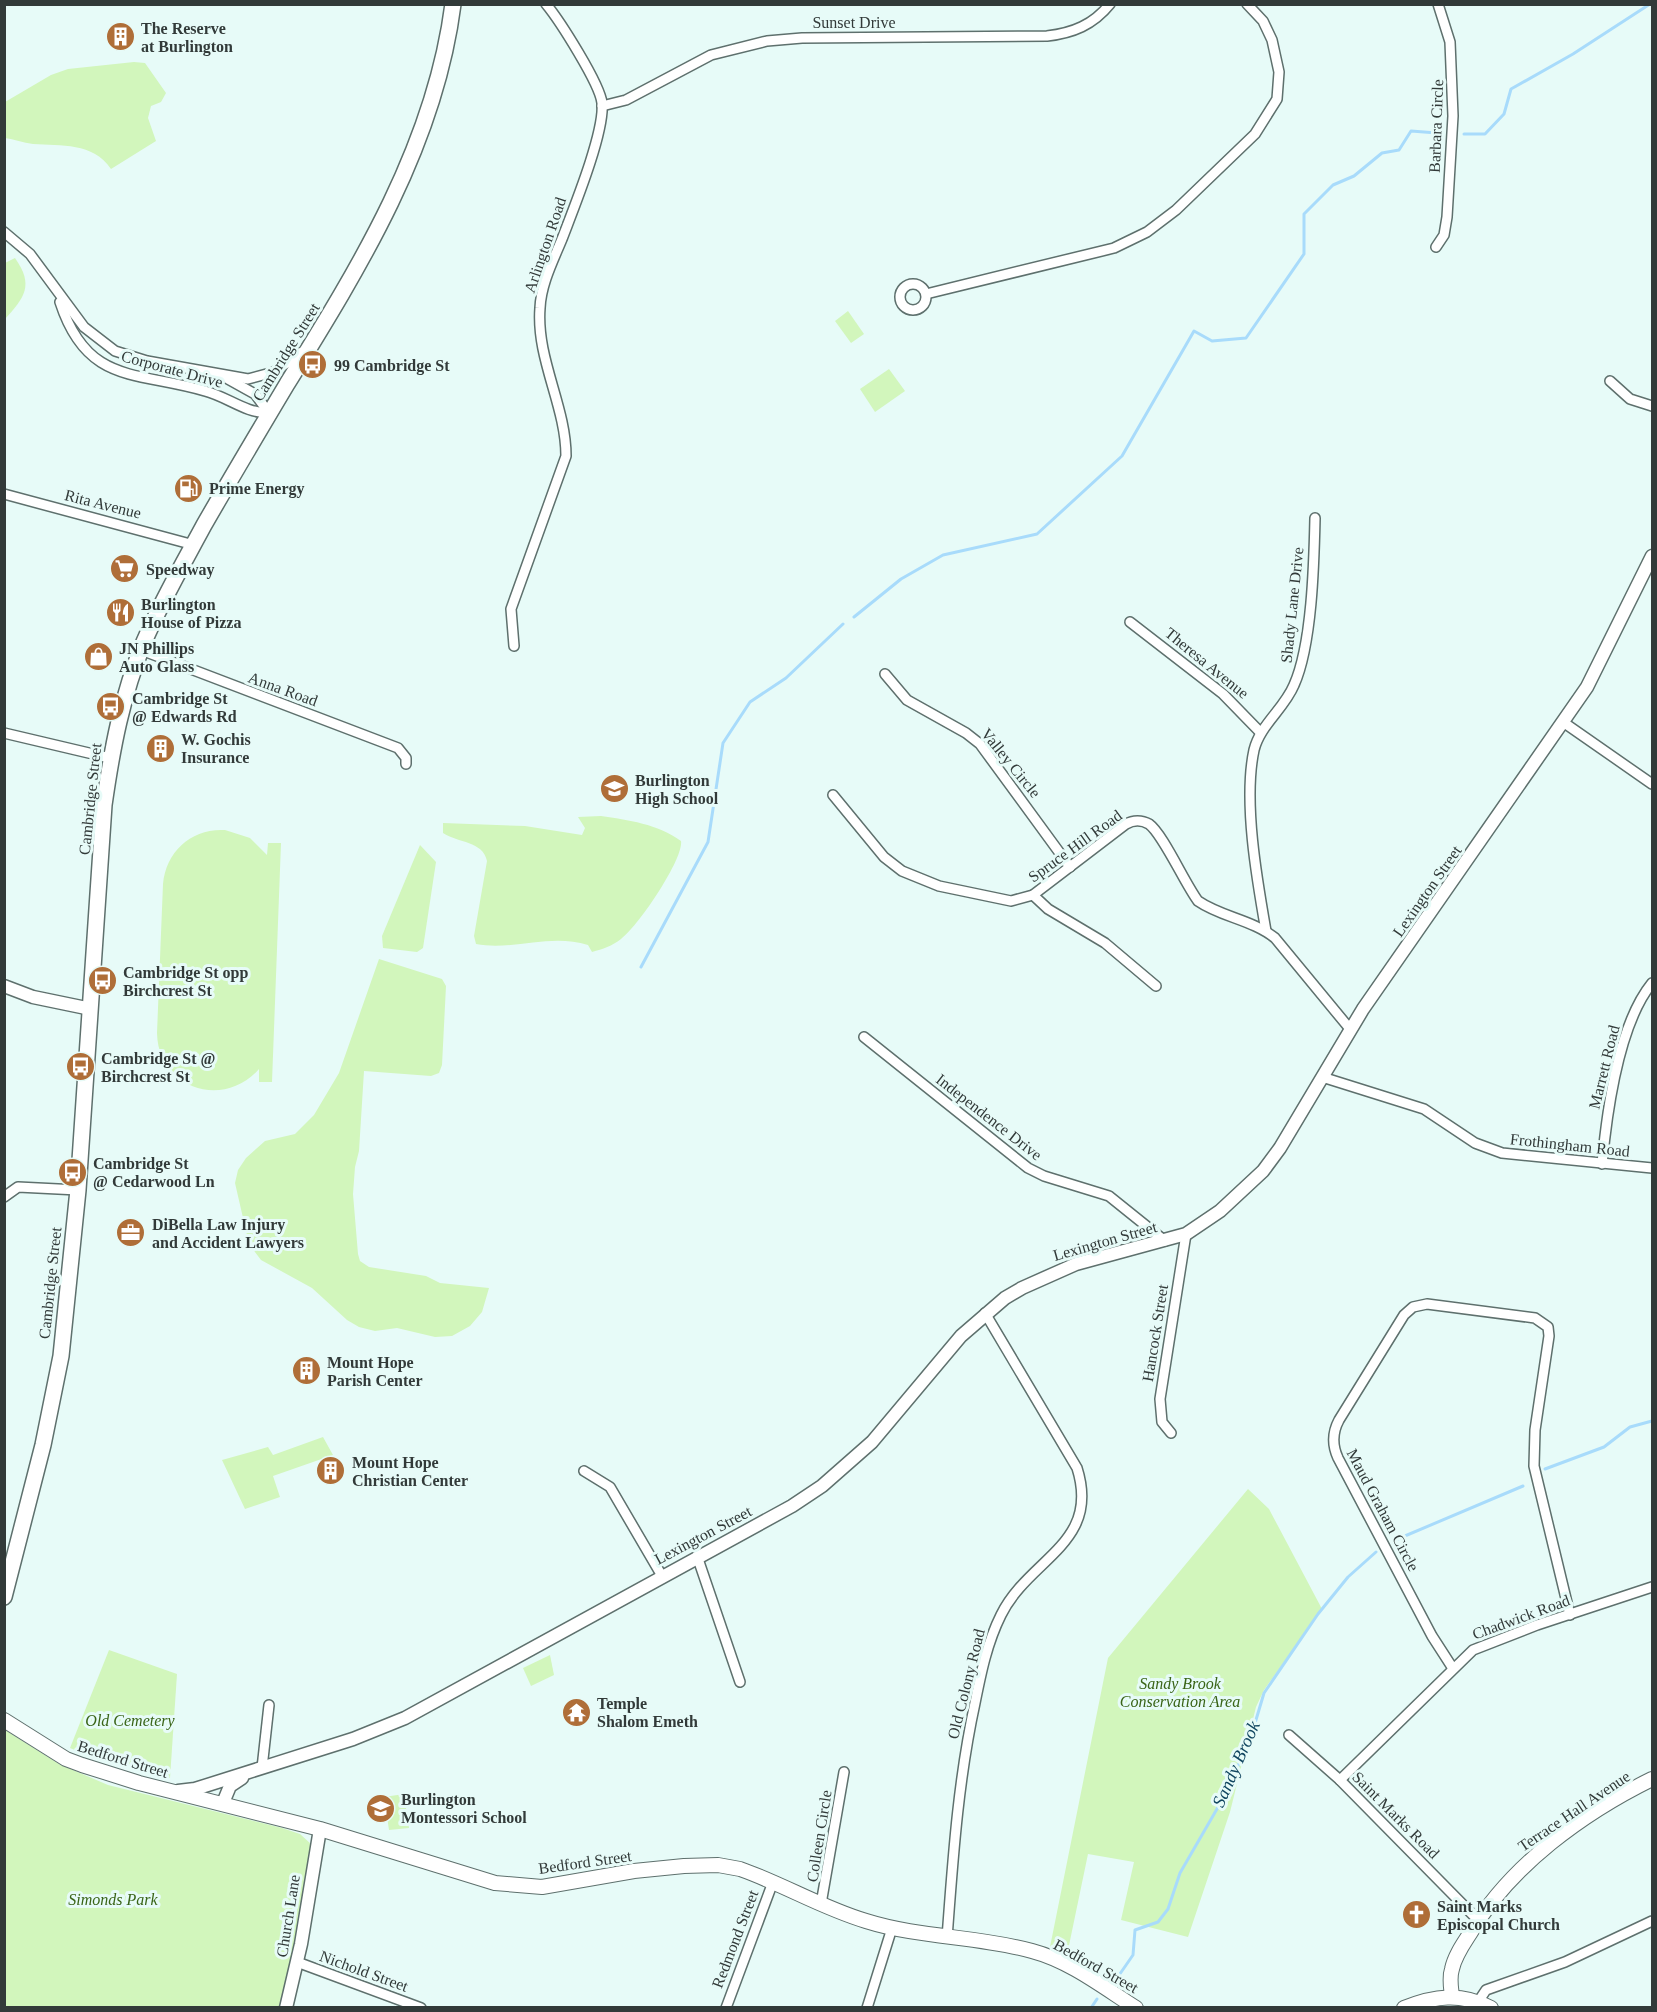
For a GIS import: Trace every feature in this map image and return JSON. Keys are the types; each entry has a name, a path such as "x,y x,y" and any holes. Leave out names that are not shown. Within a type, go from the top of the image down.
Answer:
{"main road":[{"name":"Cambridge Street","path":"4,1597 43,1445 61,1356 78,1190 104,805 110,758 121,713 141,650 194,545 269,413 359,264 423,131 444,60 453,4"},
{"name":"Bedford Street","path":"4,1720 66,1759 82,1765 320,1829 472,1876 516,1886 542,1887 634,1871 718,1865 740,1869 821,1904 892,1928 1035,1951 1071,1967 1136,2007"},
{"name":"Terrace Hall Avenue","path":"1452,1996 1453,1965 1478,1920 1523,1866 1590,1816 1653,1779"},
{"path":"1404,2007 1430,1999 1452,1996 1478,2001 1491,2007"}],"street":[{"path":"546,4 575,47 603,106"},
{"name":"Sunset Drive","path":"603,106 626,100 711,55 745,44 802,38 1055,35 1073,31 1088,24 1110,4"},
{"path":"926,294 1114,248 1147,232 1176,210 1255,134 1277,99 1279,72 1272,40 1263,21 1247,4"},
{"name":"Barbara Circle","path":"1436,247 1444,235 1447,217 1453,80 1450,42 1438,4"},
{"name":"Arlington Road","path":"514,646 511,609 566,456 564,431 544,359 540,302 544,284 579,193 603,106"},
{"name":"Corporate Drive","path":"4,232 30,254 57,294 90,333 115,351 147,361 242,378 258,378 277,371 311,345"},
{"name":"Corporate Drive","path":"57,294 75,336 92,356 111,369 133,377 201,390 252,412 269,413"},
{"name":"Corporate Drive","path":"202,370 255,394 269,413"},
{"path":"1610,381 1630,399 1653,406"},
{"name":"Rita Avenue","path":"4,494 194,545"},
{"name":"Shady Lane Drive","path":"1266,932 1253,858 1251,789 1254,751 1260,732 1282,708 1301,669 1307,637 1314,518"},
{"name":"Lexington Street","path":"173,1791 195,1789 256,1770 353,1739 405,1718 808,1496 843,1469 872,1442 948,1350 985,1313 1022,1288 1061,1269 1186,1234 1220,1211 1263,1171 1350,1029 1587,687 1653,556"},
{"name":"Theresa Avenue","path":"1130,622 1223,694 1247,715 1260,732"},
{"name":"Anna Road","path":"141,650 398,748 406,758 406,764"},
{"name":"Valley Circle","path":"885,674 907,700 966,733 980,744 1070,867"},
{"path":"1563,723 1653,784"},
{"path":"4,733 110,758"},
{"name":"Spruce Hill Road","path":"834,795 884,857 910,875 939,886 1004,900 1017,901 1033,895 1126,824 1135,821 1145,822 1156,832 1198,901 1208,908 1275,938 1350,1029"},
{"path":"1033,895 1048,909 1105,943 1156,986"},
{"name":"Marrett Road","path":"1602,1164 1606,1125 1625,1035 1641,997 1653,983"},
{"path":"4,986 33,997 91,1009"},
{"name":"Independence Drive","path":"864,1037 1028,1168 1044,1176 1109,1196 1165,1241"},
{"name":"Frothingham Road","path":"1322,1077 1424,1109 1487,1149 1502,1153 1653,1168"},
{"path":"4,1197 18,1187 78,1190"},
{"name":"Hancock Street","path":"1171,1433 1162,1422 1160,1399 1186,1234"},
{"name":"Maud Graham Circle","path":"1452,1667 1432,1636 1333,1445 1334,1432 1339,1420 1402,1317 1413,1307 1427,1304 1535,1318 1548,1327 1549,1336 1533,1460 1570,1615"},
{"name":"Old Colony Road","path":"947,1938 956,1809 965,1749 985,1658 1006,1604 1066,1540 1078,1523 1083,1494 1077,1467 985,1313"},
{"path":"584,1471 610,1488 662,1576"},
{"path":"697,1556 740,1682"},
{"name":"Chadwick Road","path":"1340,1780 1452,1667 1479,1647 1653,1587"},
{"path":"256,1770 269,1705"},
{"name":"Saint Marks Road","path":"1289,1735 1340,1780 1478,1920"},
{"name":"Lexington Street","path":"223,1803 230,1786 256,1770"},
{"name":"Colleen Circle","path":"821,1904 844,1772"},
{"name":"Church Lane","path":"286,2007 297,1962 320,1829"},
{"name":"Redmond Street","path":"726,2007 773,1882"},
{"path":"1478,2001 1488,1989 1566,1962 1653,1921"},
{"path":"867,2007 892,1928"},
{"name":"Nichold Street","path":"297,1962 421,2007"}],"green space":[{"path":"134,62 145,63 166,93 161,102 151,106 148,118 156,141 111,169 95,154 76,147 29,143 5,138 5,102 51,75 68,69"},
{"path":"15,258 24,276 25,290 18,304 5,319 5,263"},
{"path":"848,311 864,334 851,343 835,321"},
{"path":"889,369 905,391 875,412 860,389"},
{"path":"601,816 632,821 663,830 681,841 680,850 668,877 638,922 614,944 592,952 588,945 560,941 490,946 476,944 474,936 487,861 485,854 475,846 443,833 443,823 525,826 582,835 585,828 578,817"},
{"path":"225,830 250,838 267,855 268,843 281,843 272,1082 259,1082 259,1069 244,1081 228,1088 211,1090 195,1087 180,1079 168,1068 160,1052 157,1033 163,884 169,861 183,844 202,833"},
{"path":"420,845 436,862 423,948 417,952 383,948 382,936"},
{"path":"379,959 442,979 446,986 442,1065 439,1073 431,1076 364,1071 359,1151 353,1194 358,1254 360,1261 369,1267 426,1276 440,1283 489,1288 482,1312 470,1326 452,1336 435,1337 397,1328 375,1331 359,1327 347,1320 312,1288 261,1260 249,1244 235,1183 238,1170 246,1158 265,1141 295,1134 314,1115 339,1073"},
{"path":"323,1437 333,1455 273,1476 280,1497 245,1509 222,1460 268,1447 273,1455"},
{"name":"Sandy Brook Conservation Area","path":"1248,1489 1269,1509 1322,1609 1264,1690 1256,1707 1230,1812 1188,1937 1121,1920 1134,1862 1088,1854 1067,1955 1050,1947 1108,1658"},
{"name":"Old Cemetery","path":"109,1650 177,1674 170,1778 94,1758 70,1748"},
{"path":"550,1655 554,1675 531,1686 523,1668"},
{"name":"Simonds Park","path":"5,1730 59,1764 108,1785 282,1828 300,1834 311,1844 300,1927 279,2007 5,2008"},
{"path":"404,1794 409,1828 389,1830 384,1797"}],"waterway":[{"path":"1464,134 1485,134 1504,114 1511,89 1573,54 1650,4"},
{"path":"854,617 901,579 943,555 1037,534 1122,456 1194,331 1212,341 1246,338 1304,254 1304,214 1333,185 1354,176 1382,153 1399,150 1411,131 1437,133"},
{"path":"641,967 708,842 723,743 750,702 786,678 843,624"},
{"name":"Sandy Brook","path":"1545,1469 1604,1447 1630,1427 1652,1421"},
{"name":"Sandy Brook","path":"1393,1541 1523,1486"},
{"name":"Sandy Brook","path":"1115,1981 1133,1955 1135,1930 1158,1922 1168,1909 1180,1873 1221,1802 1250,1740 1264,1693 1318,1614 1348,1577 1376,1552"},
{"name":"Sandy Brook","path":"1091,2008 1097,1999"}],"place":[{"name":"The Reserve at Burlington","path":"120,37"},
{"name":"99 Cambridge St","path":"313,365"},
{"name":"Prime Energy","path":"188,488"},
{"name":"Speedway","path":"125,569"},
{"name":"Burlington House of Pizza","path":"120,613"},
{"name":"JN Phillips Auto Glass","path":"98,657"},
{"name":"Cambridge St @ Edwards Rd","path":"111,707"},
{"name":"W. Gochis Insurance","path":"160,748"},
{"name":"Burlington High School","path":"614,789"},
{"name":"Cambridge St opp Birchcrest St","path":"102,981"},
{"name":"Cambridge St @ Birchcrest St","path":"80,1067"},
{"name":"Cambridge St @ Cedarwood Ln","path":"72,1172"},
{"name":"DiBella Law Injury and Accident Lawyers","path":"131,1233"},
{"name":"Mount Hope Parish Center","path":"306,1371"},
{"name":"Mount Hope Christian Center","path":"331,1471"},
{"name":"Temple Shalom Emeth","path":"576,1712"},
{"name":"Burlington Montessori School","path":"380,1808"},
{"name":"Saint Marks Episcopal Church","path":"1416,1915"}]}
